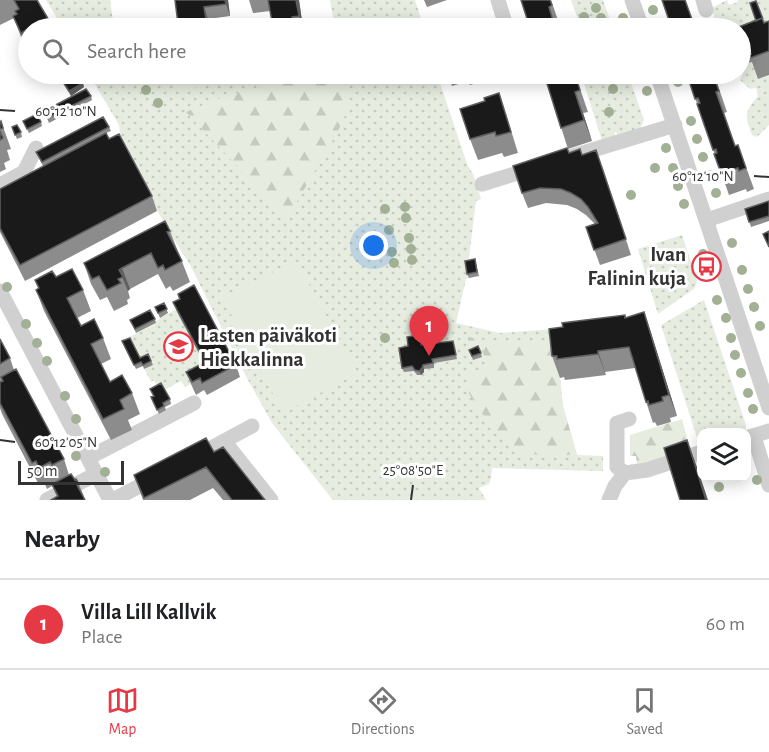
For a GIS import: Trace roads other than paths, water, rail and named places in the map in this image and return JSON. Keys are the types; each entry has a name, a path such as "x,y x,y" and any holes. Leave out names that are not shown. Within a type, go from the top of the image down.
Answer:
{"street":[{"path":"498,0 503,18"},
{"path":"632,0 638,18"},
{"path":"661,84 769,408"},
{"path":"482,184 675,125"},
{"path":"0,185 24,172 36,148"},
{"path":"707,220 769,199"},
{"path":"0,291 96,474 112,500 169,470"},
{"path":"88,458 194,403"},
{"path":"625,473 616,466 617,423 629,419"},
{"path":"186,461 252,426"},
{"path":"769,431 752,441 769,485"},
{"path":"224,441 271,500"},
{"path":"609,491 625,473 647,470 697,454"},
{"path":"47,500 96,474"}],"place":[{"name":"Ivan Falinin kuja","path":"707,266"},
{"name":"Lasten päiväkoti Hiekkalinna","path":"179,347"},
{"name":"Villa Lill Kallvik","path":"429,356"}]}
